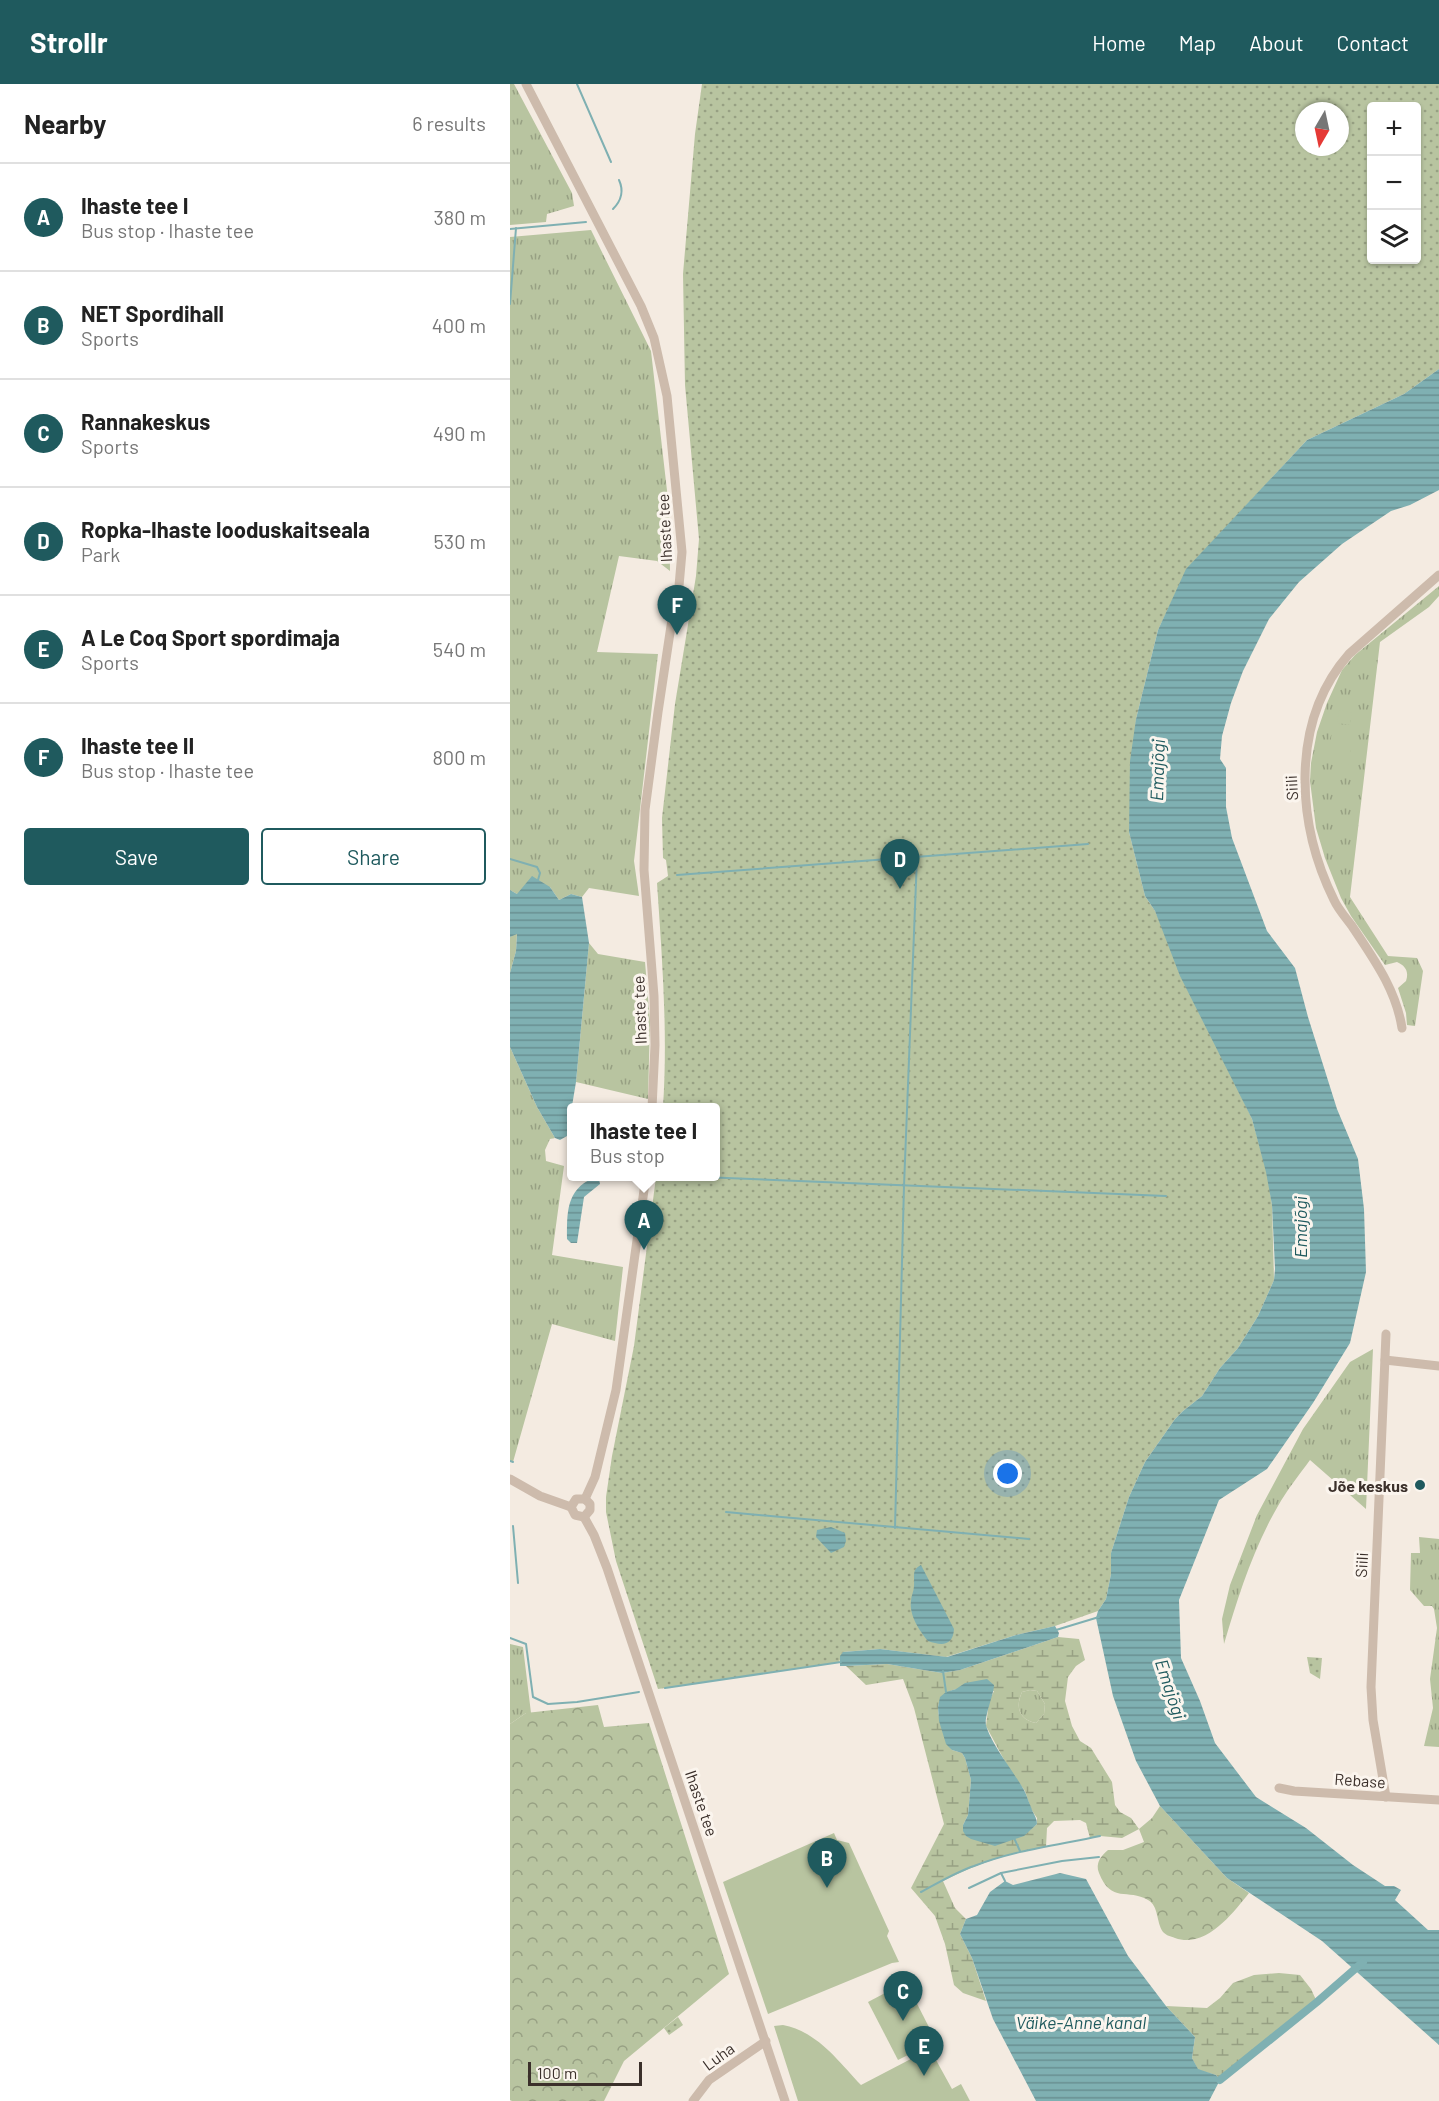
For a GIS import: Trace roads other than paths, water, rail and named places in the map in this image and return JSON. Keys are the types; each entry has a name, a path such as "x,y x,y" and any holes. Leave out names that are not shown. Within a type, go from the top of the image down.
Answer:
{"street":[{"name":"Ihaste tee","path":"526,84 641,306 654,338 667,396 682,552 680,586 657,712 645,810 644,870 654,1006 655,1074 652,1103"},
{"name":"Siili","path":"1402,1028 1395,998 1387,981 1334,901 1313,846 1304,785 1305,760 1321,698 1336,669 1349,654 1424,591 1439,575"},
{"path":"585,1499 595,1477 616,1390 645,1181"},
{"name":"Siili","path":"1386,1334 1371,1687 1373,1720 1386,1797"},
{"path":"1385,1360 1439,1366"},
{"path":"510,1479 540,1496 571,1507 575,1515 584,1517 589,1513 590,1507 585,1499"},
{"path":"571,1507 576,1499 585,1499"},
{"name":"Ihaste tee","path":"584,1517 607,1568 785,2101"},
{"name":"Rebase","path":"1279,1788 1294,1791 1439,1800"},
{"name":"Luha","path":"693,2101 709,2080 766,2041"}],"water":[{"name":"Emajõgi","path":"1439,369 1439,490 1410,505 1391,511 1342,544 1299,582 1269,619 1243,671 1222,736 1220,759 1226,768 1226,807 1232,838 1267,931 1295,968 1337,1109 1358,1159 1364,1209 1366,1272 1350,1343 1313,1403 1267,1469 1219,1500 1179,1600 1181,1658 1215,1743 1256,1797 1306,1828 1353,1865 1385,1886 1394,1886 1401,1890 1395,1900 1428,1930 1439,1930 1439,2045 1322,1941 1227,1878 1160,1806 1136,1761 1113,1696 1096,1618 1106,1599 1111,1574 1111,1553 1129,1497 1145,1462 1175,1419 1202,1396 1220,1368 1238,1348 1258,1316 1274,1280 1275,1269 1272,1205 1252,1119 1180,976 1155,911 1145,896 1129,832 1130,761 1136,719 1158,630 1186,569 1307,440 1404,394"},
{"path":"532,876 550,887 559,900 571,894 582,897 589,943 576,1082 572,1103 567,1103 567,1136 560,1140 555,1138 537,1107 510,1047 510,973 516,951 517,934 510,937 510,890 517,894"},
{"path":"599,1181 600,1184 584,1197 577,1243 571,1243 567,1239 568,1211 573,1196 584,1183"},
{"path":"831,1527 845,1533 846,1541 844,1547 831,1553 816,1537 817,1530"},
{"path":"921,1565 954,1629 949,1642 938,1644 928,1641 913,1617 911,1599 914,1574"},
{"path":"1055,1626 1059,1633 1058,1637 960,1670 942,1673 887,1664 840,1666 840,1656 843,1652 880,1649 947,1657 1016,1635"},
{"path":"987,1679 994,1685 986,1725 1025,1792 1037,1824 1024,1836 995,1846 971,1839 963,1831 968,1815 971,1780 962,1753 952,1750 946,1744 939,1721 938,1707 940,1697 946,1692 965,1683"},
{"name":"Väike-Anne kanal","path":"1060,1873 1086,1879 1128,1956 1166,2006 1195,2037 1192,2058 1198,2069 1216,2075 1220,2080 1209,2101 1036,2101 993,2019 972,1958 960,1934 966,1919 977,1915 990,1892 1005,1881 1013,1885"}],"waterway":[{"path":"577,84 611,162"},
{"path":"613,209 621,195 619,180"},
{"path":"510,229 586,222"},
{"path":"510,304 516,228"},
{"path":"677,875 1088,844"},
{"path":"895,1528 904,1186 917,857"},
{"path":"510,859 537,867 540,873 538,880"},
{"path":"720,1178 1166,1196"},
{"path":"726,1512 1029,1539"},
{"path":"513,1526 518,1583"},
{"path":"1056,1630 1099,1617"},
{"path":"510,1638 526,1644 533,1697 548,1704 577,1702 639,1692"},
{"path":"665,1688 841,1662"},
{"path":"943,1671 946,1692"},
{"path":"921,1892 961,1871 989,1860 1100,1836"},
{"path":"1014,1838 1020,1851"},
{"path":"1001,1873 1062,1861 1099,1857"},
{"path":"969,1888 1001,1873 1005,1881"},
{"path":"1220,2080 1363,1962"}],"place":[{"name":"Ihaste tee II","path":"677,635"},
{"name":"Ropka-Ihaste looduskaitseala","path":"900,889"},
{"name":"Ihaste tee I","path":"644,1250"},
{"name":"Jõe keskus","path":"1420,1485"},
{"name":"NET Spordihall","path":"827,1888"},
{"name":"Rannakeskus","path":"903,2021"},
{"name":"A Le Coq Sport spordimaja","path":"924,2076"}]}
